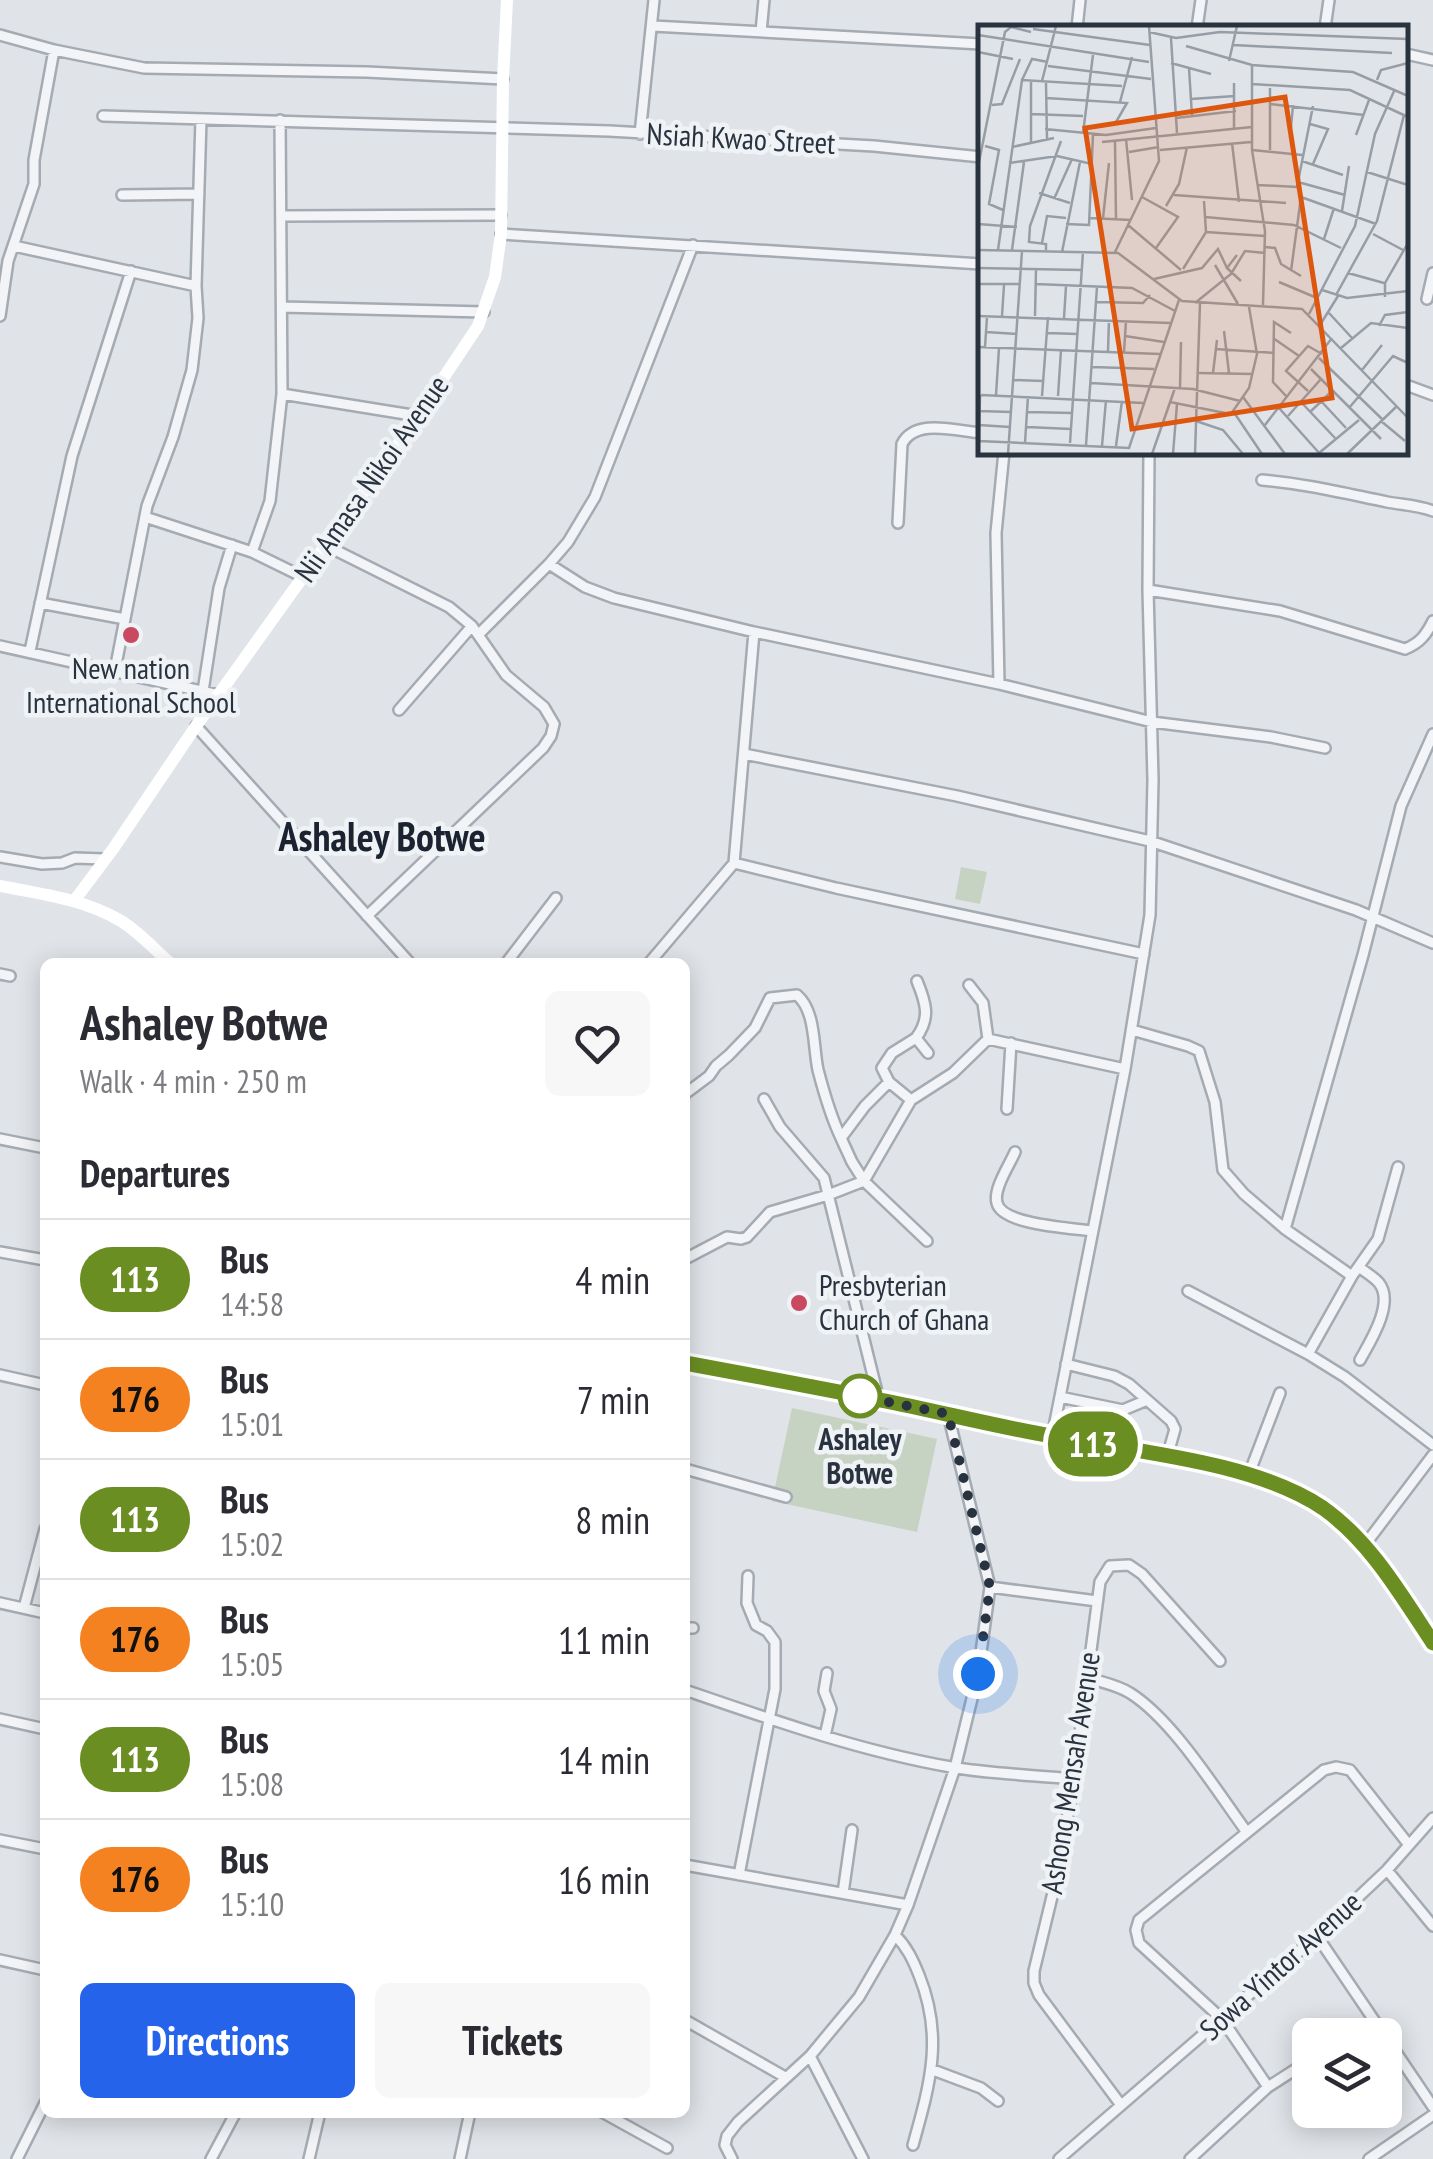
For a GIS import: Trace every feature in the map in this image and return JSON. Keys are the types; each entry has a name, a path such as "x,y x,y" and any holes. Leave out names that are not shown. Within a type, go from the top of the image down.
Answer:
{"street":[{"name":"Nii Amasa Nikoi Avenue","path":"74,901 418,416 485,312 495,277 500,234 506,0"},
{"path":"640,134 654,0"},
{"path":"761,32 764,0"},
{"path":"1077,25 1080,0"},
{"path":"1197,25 1201,0"},
{"path":"1325,25 1329,0"},
{"path":"653,26 978,44"},
{"path":"0,36 144,68 367,72 502,80"},
{"path":"0,316 4,259 14,246 34,184 34,160 54,50"},
{"path":"1408,54 1433,60"},
{"name":"Nsiah Kwao Street","path":"103,116 502,127 874,146 978,158"},
{"path":"114,670 145,517 192,370 198,318 201,120"},
{"path":"252,552 270,501 282,394 280,120"},
{"path":"122,195 199,194"},
{"path":"282,216 501,215"},
{"path":"500,234 978,264"},
{"path":"399,710 475,630 568,542 596,496 693,245"},
{"path":"14,246 196,286"},
{"path":"30,651 72,456 131,271"},
{"path":"1427,299 1433,273"},
{"path":"282,307 485,312"},
{"path":"1408,385 1433,396"},
{"path":"282,394 418,416"},
{"path":"898,523 902,444 907,434 918,428 978,433"},
{"path":"998,684 996,533 1004,455"},
{"path":"1052,1436 1125,1069 1152,885 1149,455"},
{"path":"1262,480 1309,484 1433,511"},
{"path":"145,517 252,552 303,578"},
{"path":"325,545 449,606 475,630 506,675 544,707 554,724 543,748 368,916"},
{"path":"203,691 219,588 232,546"},
{"path":"549,564 614,598 754,632 998,684 1152,722 1325,748"},
{"path":"1148,590 1280,611 1405,649 1417,644 1433,621"},
{"path":"40,603 125,618"},
{"path":"653,958 734,864 754,632"},
{"path":"0,646 219,695"},
{"path":"196,726 405,958"},
{"path":"1285,1229 1401,806 1433,734"},
{"path":"744,754 957,796 1150,841 1372,917 1433,943"},
{"path":"0,857 42,864 75,858 104,859"},
{"path":"734,864 1144,954"},
{"path":"0,886 74,901 120,920 164,958"},
{"path":"509,958 556,898"},
{"path":"911,1100 890,1082 882,1068 892,1052 916,1038 924,1028 925,1000 917,981"},
{"path":"969,984 983,1003 988,1039"},
{"path":"690,1090 755,1028 770,998 797,995 806,1004 817,1066 833,1122 852,1162 864,1180 927,1240"},
{"path":"1132,1030 1199,1051 1215,1102 1223,1170 1244,1194 1285,1229 1380,1285 1384,1295 1379,1328 1360,1360"},
{"path":"916,1038 928,1053"},
{"path":"988,1039 1125,1069"},
{"path":"690,1256 727,1237 747,1237 770,1212 864,1180 911,1100 954,1073 988,1039"},
{"path":"1006,1109 1011,1043"},
{"path":"841,1138 865,1106 890,1082"},
{"path":"764,1099 780,1127 824,1178 879,1400"},
{"path":"0,1139 40,1147"},
{"path":"1016,1152 997,1192 1000,1210 1013,1219 1092,1232"},
{"path":"1308,1354 1378,1239 1398,1167"},
{"path":"0,1252 40,1259"},
{"path":"1188,1291 1308,1354 1433,1445"},
{"path":"690,1364 1271,1481 1340,1521 1364,1546 1431,1635"},
{"path":"1066,1364 1114,1376 1147,1400 1174,1425 1167,1457"},
{"path":"0,1376 40,1384"},
{"path":"1249,1474 1280,1393"},
{"path":"1060,1397 1124,1410 1147,1400"},
{"path":"732,2159 727,2136 810,2056 858,1997 895,1935 955,1768 978,1674 990,1587 948,1414"},
{"path":"1364,1546 1433,1454"},
{"path":"690,1471 786,1498"},
{"path":"24,1608 40,1548"},
{"name":"Ashong Mensah Avenue","path":"1120,2105 1034,1983 1074,1779 1100,1582 1110,1566 1129,1565 1142,1574 1220,1661"},
{"path":"738,1875 775,1689 775,1642 756,1625 747,1604 748,1576"},
{"path":"990,1587 1097,1601"},
{"path":"0,1603 40,1612"},
{"path":"826,1736 831,1708 824,1691 828,1673"},
{"path":"1086,1677 1128,1692 1156,1714 1246,1831"},
{"path":"690,1692 888,1754 955,1768 1074,1779"},
{"path":"0,1719 40,1728"},
{"path":"1268,2088 1222,2019 1138,1944 1139,1920 1324,1770 1350,1770 1409,1845"},
{"name":"Sowa Yintor Avenue","path":"1059,2159 1318,1936 1388,1870 1433,1818"},
{"path":"843,1893 852,1830"},
{"path":"0,1840 40,1848"},
{"path":"690,1866 908,1905"},
{"path":"1388,1870 1433,1926"},
{"path":"895,1935 911,1955 924,1988 934,2036 933,2070 913,2145"},
{"path":"1318,1936 1373,2018"},
{"path":"0,1960 40,1969"},
{"path":"690,2023 785,2077"},
{"path":"810,2056 862,2159"},
{"path":"1402,2062 1433,2108"},
{"path":"933,2070 981,2088 998,2101"},
{"path":"1190,2159 1268,2088 1292,2072"},
{"path":"17,2159 40,2113"},
{"path":"1368,2159 1433,2116"},
{"path":"211,2159 233,2118"},
{"path":"309,2159 319,2118"},
{"path":"460,2159 469,2118"},
{"path":"613,2118 667,2148"},
{"path":"1202,2149 1209,2159"}],"green space":[{"path":"961,867 987,872 980,904 955,899"},
{"path":"792,1408 937,1439 917,1532 772,1501"}],"bus line":[{"name":"113","path":"690,1364 1271,1481 1340,1521 1375,1558 1433,1643"}],"place":[{"name":"New nation International School","path":"131,635"},
{"name":"Presbyterian Church of Ghana","path":"799,1303"},
{"name":"Ashaley Botwe","path":"860,1396"}],"district":[{"name":"Ashaley Botwe","path":"382,837"}],"route":[{"path":"860,1396 848,1394 948,1414 990,1587 978,1674"}]}
